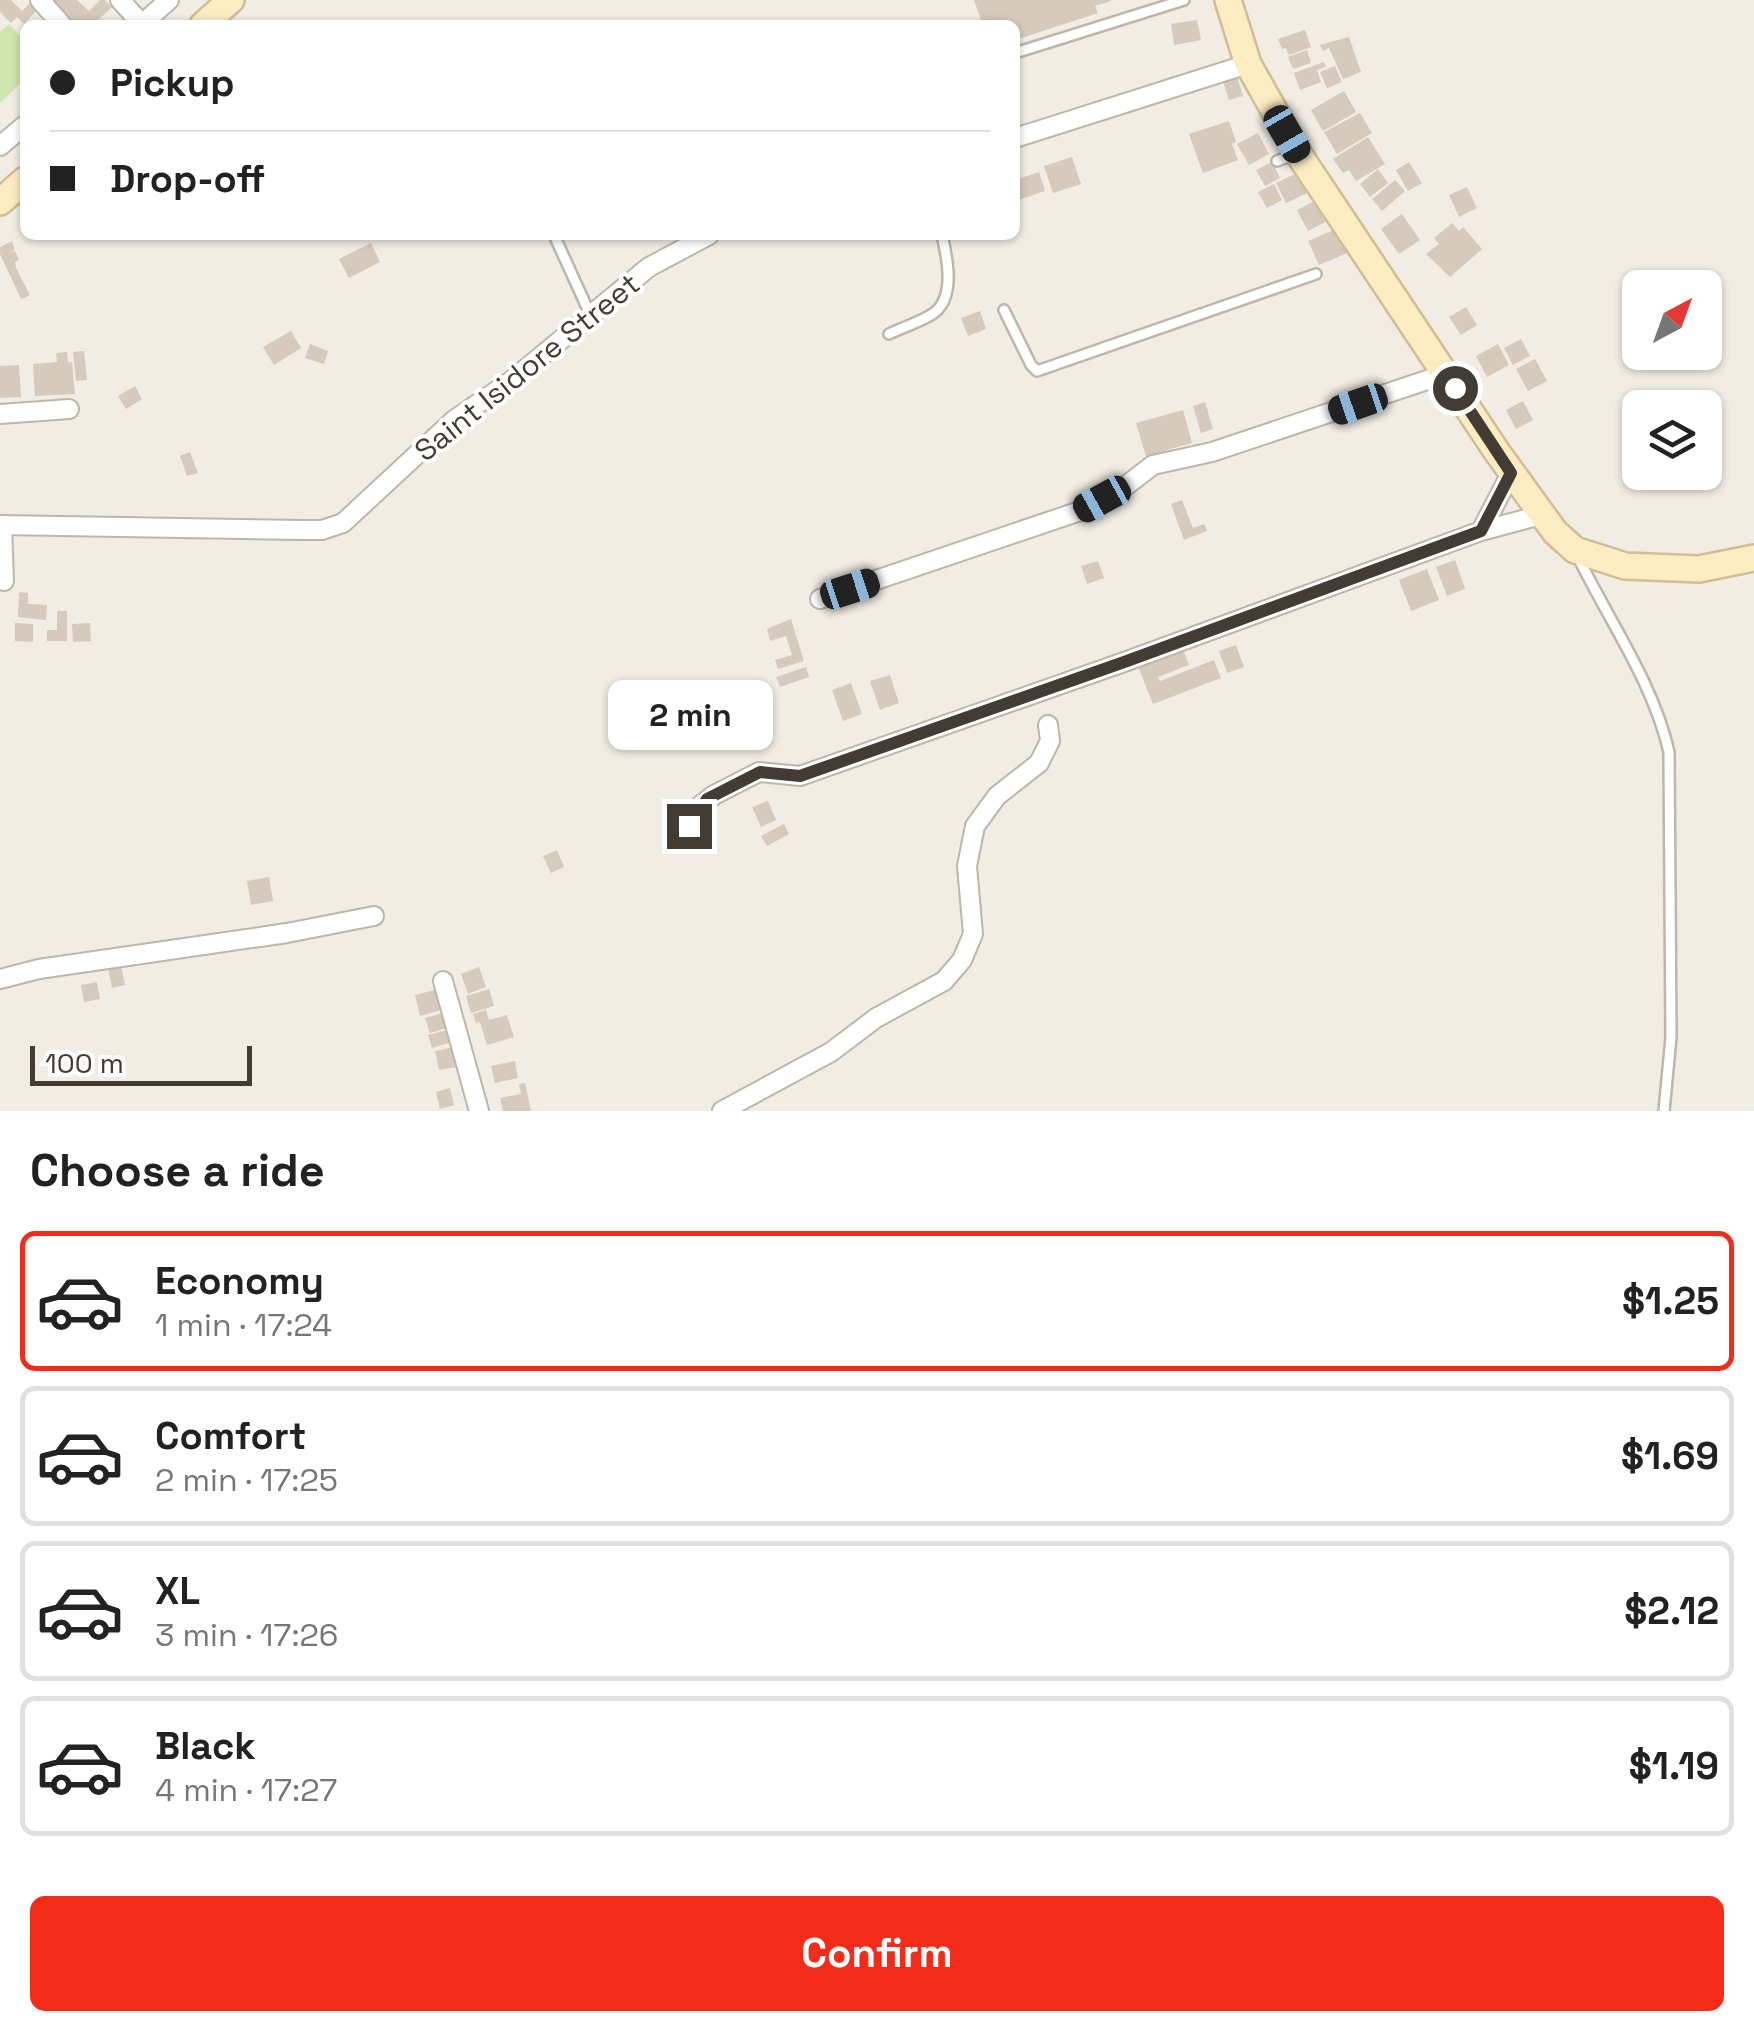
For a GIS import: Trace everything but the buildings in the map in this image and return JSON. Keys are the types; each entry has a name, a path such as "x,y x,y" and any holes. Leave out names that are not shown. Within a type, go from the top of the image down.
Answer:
{"street":[{"path":"40,0 58,20"},
{"path":"120,0 138,20"},
{"path":"146,20 168,0"},
{"path":"1228,0 1248,64 1288,157 1541,515 1575,550 1625,566 1699,569 1754,558"},
{"path":"1020,136 1248,64"},
{"path":"0,146 20,128"},
{"path":"0,202 20,184"},
{"name":"Saint Isidore Street","path":"1,525 304,530 334,527 376,495 454,420 511,381 649,266 699,240"},
{"path":"820,598 1082,510 1122,488 1152,465 1212,452 1445,374"},
{"path":"0,414 69,409"},
{"path":"1481,531 1511,473"},
{"path":"687,840 689,826 707,799 760,772 800,776 1481,531 1541,515"},
{"path":"1,525 4,581"},
{"path":"722,1111 831,1052 876,1018 944,981 962,960 972,934 967,866 976,826 997,796 1039,762 1050,742 1048,725"},
{"path":"0,979 39,969 287,933 374,916"},
{"path":"443,981 480,1111"}],"lane":[{"path":"1020,51 1184,0"},
{"path":"556,240 590,314"},
{"path":"889,334 936,311 943,300 950,267 943,240"},
{"path":"1004,310 1037,371 1316,274"},
{"path":"1575,550 1636,665 1662,724 1668,752 1671,1019 1664,1111"}],"green space":[{"path":"9,24 20,36 20,84 0,103 0,32"}],"route":[{"path":"689,826 707,799 760,772 800,776 1481,531 1511,473 1455,388"}]}
